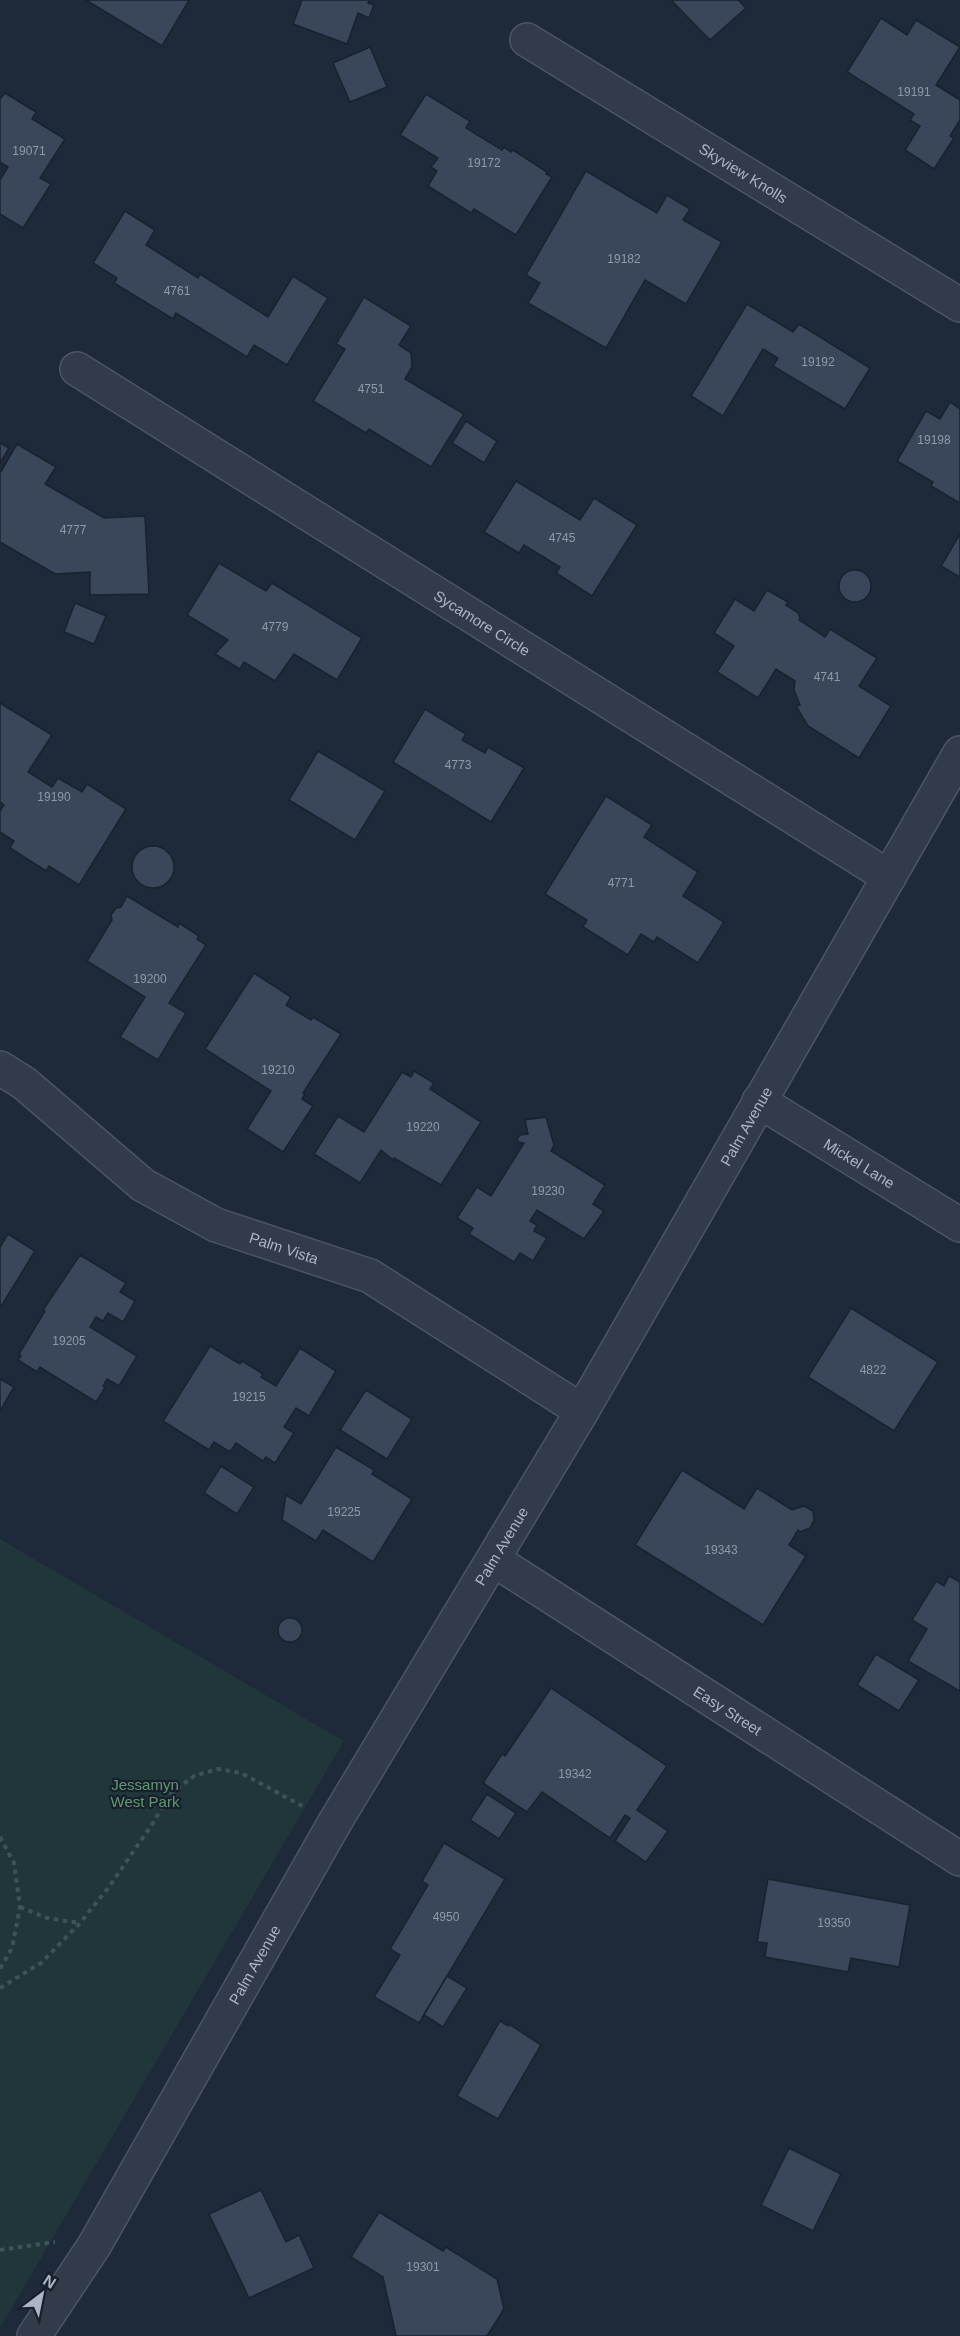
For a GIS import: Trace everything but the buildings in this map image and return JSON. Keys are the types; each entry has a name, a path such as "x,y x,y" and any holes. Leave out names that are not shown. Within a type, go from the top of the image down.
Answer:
{"street":[{"name":"Skyview Knolls","path":"527,39 960,305"},
{"name":"Sycamore Circle","path":"77,369 889,877"},
{"name":"Palm Avenue","path":"34,2336 94,2246 335,1822 582,1411 960,753"},
{"name":"Palm Vista","path":"0,1068 24,1083 143,1185 216,1224 370,1276 582,1411"},
{"name":"Mickel Lane","path":"759,1101 960,1225"},
{"name":"Easy Street","path":"494,1560 960,1859"}],"path":[{"path":"0,1988 41,1963 80,1923 109,1887 153,1823 169,1795 194,1776 218,1769 242,1773 335,1822"},
{"path":"0,1837 14,1863 20,1907 12,1948 0,1969"},
{"path":"20,1907 47,1918 80,1923"},
{"path":"0,2250 51,2241 94,2246"}],"green space":[{"name":"Jessamyn West Park","path":"0,1539 344,1741 0,2328"}]}
